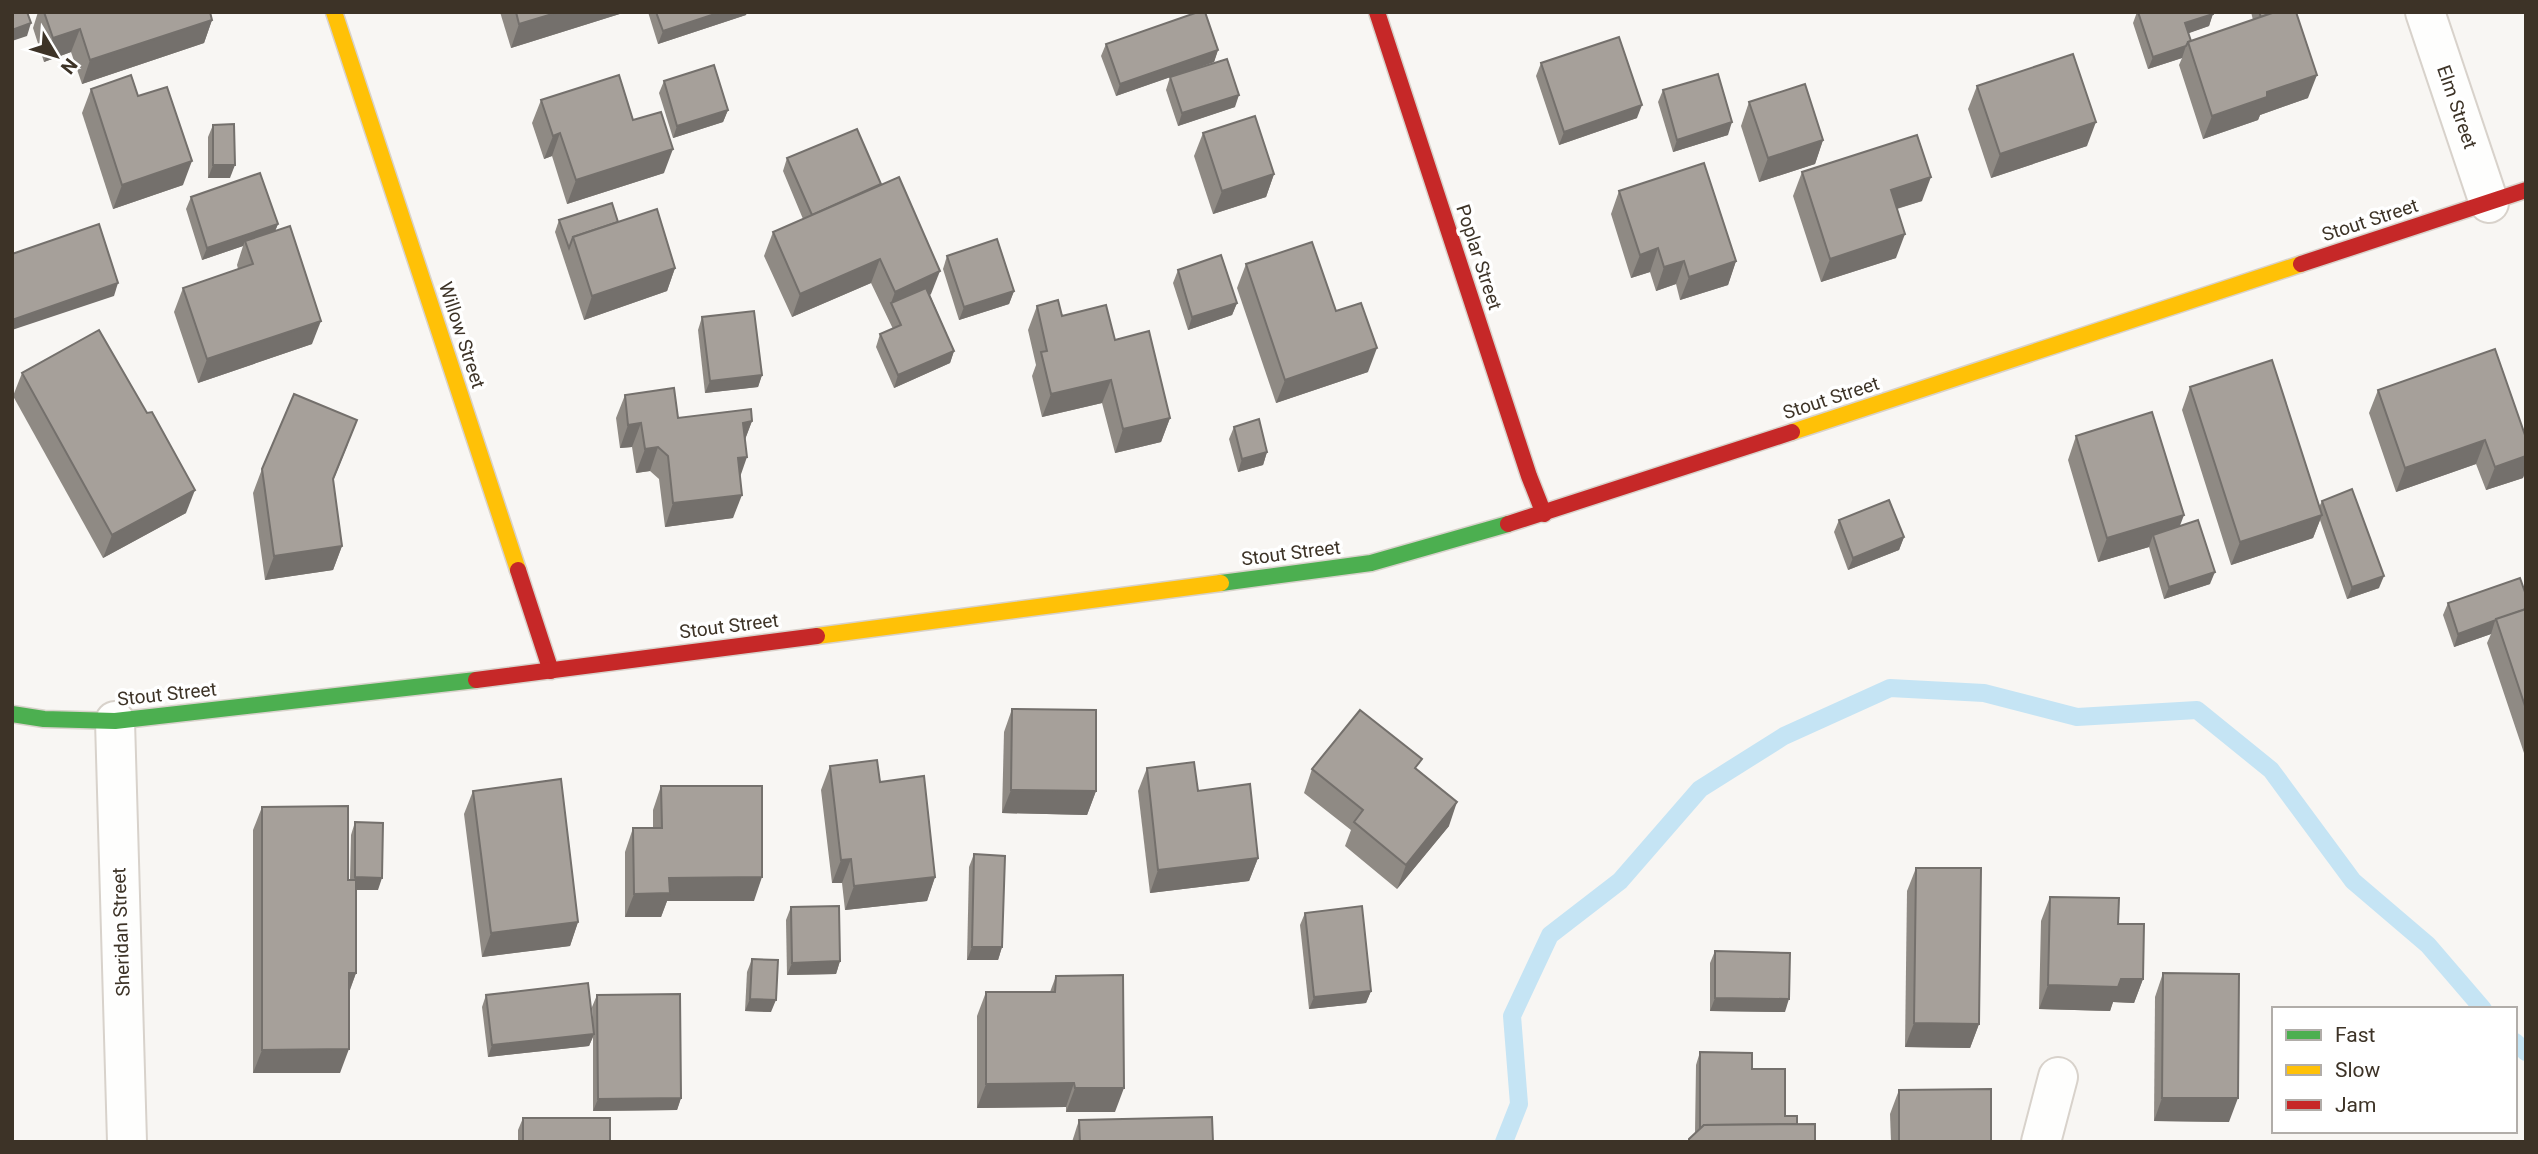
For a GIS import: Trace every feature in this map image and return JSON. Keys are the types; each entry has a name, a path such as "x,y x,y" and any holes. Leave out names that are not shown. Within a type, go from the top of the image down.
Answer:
{"street":[{"name":"Willow Street","path":"334,12 551,671"},
{"name":"Poplar Street","path":"1377,12 1529,476 1544,514"},
{"name":"Elm Street","path":"2425,12 2489,203"},
{"name":"Stout Street","path":"12,714 44,719 115,722 551,671 1371,563 1544,514 2526,190"},
{"name":"Sheridan Street","path":"115,722 127,1142"},
{"path":"2041,1142 2058,1077"}],"building":[{"path":"12,12 27,12 31,23 12,30"},
{"path":"44,12 210,12 212,20 90,60 80,29 53,38"},
{"path":"516,12 559,12 519,24"},
{"path":"656,12 721,12 663,31"},
{"path":"1198,12 1205,12 1218,50 1120,84 1106,44"},
{"path":"2138,12 2213,14 2185,23 2191,41 2186,46 2153,57"},
{"path":"2259,12 2275,12 2261,17"},
{"path":"2275,12 2296,12 2317,75 2267,92 2267,97 2212,116 2188,42"},
{"path":"1619,37 1642,105 1564,132 1541,63"},
{"path":"2073,54 2096,122 2000,154 1977,86"},
{"path":"1227,59 1239,95 1182,113 1170,77"},
{"path":"714,65 728,110 677,126 664,81"},
{"path":"1718,74 1732,122 1677,140 1663,90"},
{"path":"131,75 138,96 167,87 192,161 122,185 91,89"},
{"path":"619,75 633,120 661,112 673,149 576,180 560,133 553,136 541,100"},
{"path":"1805,84 1823,140 1768,158 1749,102"},
{"path":"1255,116 1274,174 1222,191 1203,133"},
{"path":"234,124 235,165 213,165 213,125"},
{"path":"857,129 881,184 812,215 787,158"},
{"path":"1917,135 1931,177 1891,190 1905,234 1830,259 1802,172"},
{"path":"1704,163 1736,261 1689,277 1684,261 1664,267 1658,248 1640,255 1619,191"},
{"path":"260,173 278,224 207,248 191,197"},
{"path":"899,177 940,271 895,292 880,259 800,294 773,232"},
{"path":"612,203 618,222 573,237 569,248 559,220"},
{"path":"657,209 675,268 592,296 573,237"},
{"path":"99,224 118,283 12,320 12,254"},
{"path":"290,226 321,321 207,359 183,288 253,264 245,241"},
{"path":"997,239 1014,291 964,307 947,256"},
{"path":"1312,242 1336,311 1361,303 1377,348 1285,380 1246,264"},
{"path":"1221,255 1237,303 1192,317 1178,270"},
{"path":"926,288 954,351 898,375 880,334 901,325 891,303"},
{"path":"1058,300 1062,316 1106,305 1115,340 1149,331 1170,418 1123,429 1111,380 1051,394 1041,352 1047,351 1037,306"},
{"path":"754,311 762,375 710,381 702,317"},
{"path":"99,330 147,413 152,412 195,490 112,535 22,373"},
{"path":"2495,349 2526,438 2526,456 2495,467 2485,440 2405,468 2378,390"},
{"path":"2272,360 2322,515 2240,542 2190,387"},
{"path":"674,388 678,418 751,409 752,421 743,423 747,457 738,458 742,495 673,503 668,456 658,447 645,449 641,423 628,425 625,395"},
{"path":"294,394 357,420 333,479 342,546 274,556 262,469"},
{"path":"2152,412 2184,515 2107,538 2076,436"},
{"path":"1259,419 1267,452 1242,459 1234,427"},
{"path":"2352,489 2384,576 2352,587 2322,501"},
{"path":"1889,500 1904,537 1853,558 1839,520"},
{"path":"2198,520 2215,572 2169,587 2153,535"},
{"path":"2520,578 2526,595 2526,609 2458,634 2448,603"},
{"path":"2526,609 2526,709 2496,619"},
{"path":"1012,709 1096,710 1096,791 1011,790"},
{"path":"1360,710 1422,759 1415,768 1457,802 1406,865 1354,822 1363,810 1312,769"},
{"path":"877,760 880,782 924,776 935,877 854,886 851,859 841,860 830,766"},
{"path":"1194,762 1198,791 1250,784 1258,858 1158,870 1147,768"},
{"path":"561,779 578,922 491,933 473,791"},
{"path":"661,786 762,786 762,877 669,878 670,893 634,894 633,828 662,828"},
{"path":"348,806 348,880 356,880 356,973 349,973 349,1049 262,1050 262,807"},
{"path":"355,822 383,823 382,878 355,877"},
{"path":"974,854 1005,856 1002,947 972,947"},
{"path":"1916,868 1981,868 1979,1024 1914,1023"},
{"path":"2050,897 2119,898 2118,924 2144,924 2143,979 2121,979 2118,987 2048,985"},
{"path":"839,906 840,961 792,963 791,907"},
{"path":"1362,906 1371,991 1314,997 1305,913"},
{"path":"1715,951 1790,953 1789,999 1715,998"},
{"path":"752,959 778,960 776,1000 750,999"},
{"path":"2163,973 2239,974 2238,1098 2162,1098"},
{"path":"1123,975 1124,1088 1075,1088 1074,1083 986,1084 986,992 1055,992 1056,976"},
{"path":"588,983 594,1034 492,1045 486,995"},
{"path":"680,994 681,1098 598,1099 597,995"},
{"path":"1700,1052 1752,1053 1752,1069 1785,1069 1785,1116 1797,1116 1797,1124 1704,1125 1700,1129"},
{"path":"1991,1089 1991,1142 1899,1142 1899,1090"},
{"path":"1212,1117 1213,1142 1080,1142 1079,1120"},
{"path":"523,1118 610,1118 610,1142 523,1142"},
{"path":"1815,1124 1815,1142 1689,1142 1704,1125"}],"waterway":[{"path":"1504,1142 1519,1104 1512,1016 1550,935 1620,881 1700,789 1784,736 1890,688 1984,693 2077,717 2197,710 2271,770 2353,881 2428,945 2481,1007"},
{"path":"2517,1044 2526,1052"}],"traffic: fast":[{"path":"1221,583 1371,563 1508,524"},
{"path":"12,714 44,719 115,721 476,680"}],"traffic: slow":[{"path":"334,12 518,570"},
{"path":"1792,432 2301,264"},
{"path":"817,636 1221,583"}],"traffic: jam":[{"path":"1377,12 1529,476 1544,514"},
{"path":"2301,264 2526,190"},
{"path":"1508,524 1792,432"},
{"path":"518,570 551,671"},
{"path":"476,680 817,636"}]}
